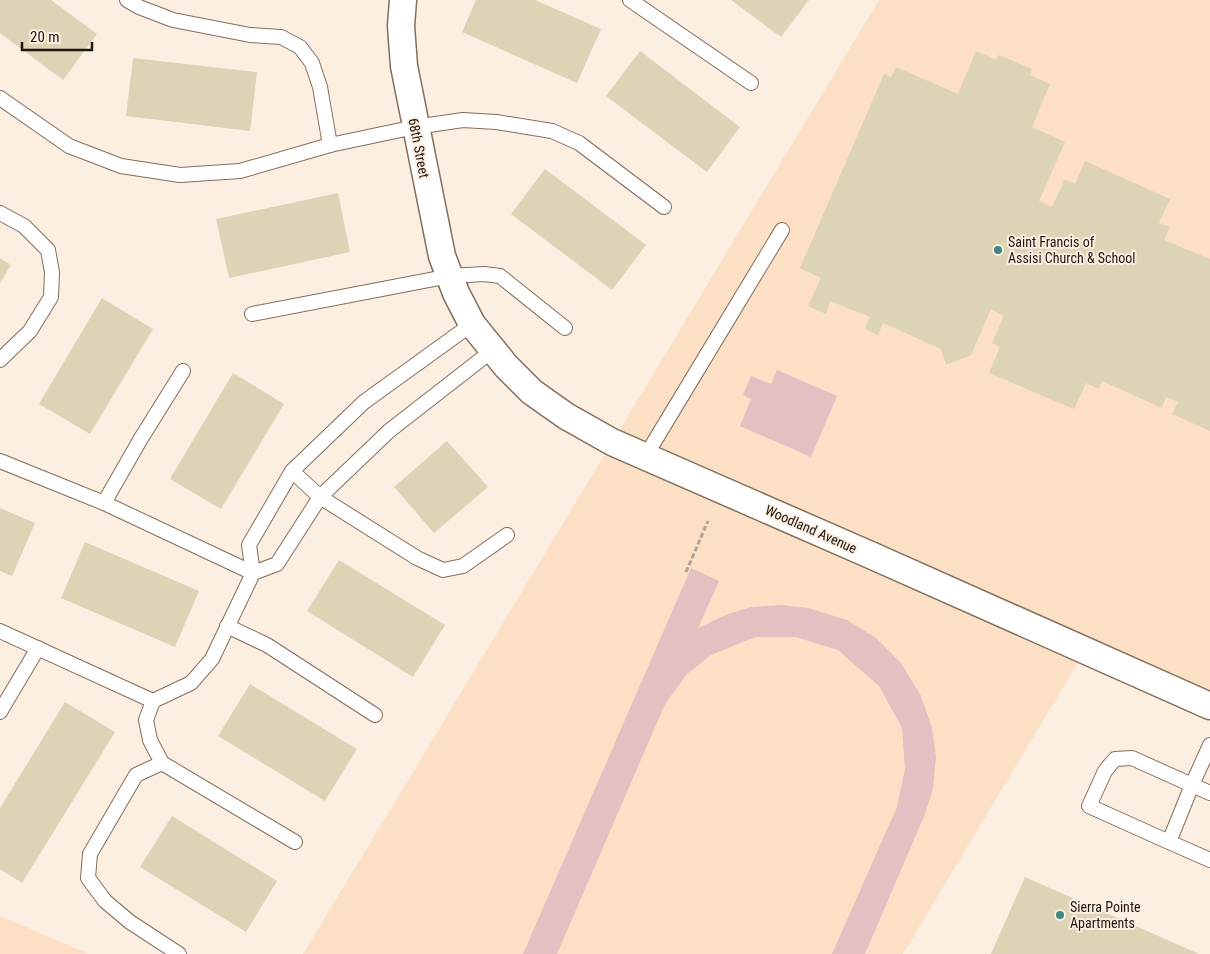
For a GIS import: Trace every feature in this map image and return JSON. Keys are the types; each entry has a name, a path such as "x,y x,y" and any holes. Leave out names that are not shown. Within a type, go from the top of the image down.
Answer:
{"street":[{"name":"68th Street","path":"402,0 401,26 404,66 435,226 442,256 453,284"},
{"name":"Woodland Avenue","path":"453,284 472,324 506,366 532,392 566,416 612,442 1210,706"}],"lane":[{"path":"127,0 139,7 173,20 250,35 281,37 300,46 312,63 320,87 330,146"},
{"path":"630,0 751,83"},
{"path":"0,98 69,146 121,166 180,175 240,171 330,146 415,127 463,120 496,122 552,131 579,143 664,207"},
{"path":"0,213 24,226 48,250 52,272 51,297 30,331 0,360"},
{"path":"645,456 782,230"},
{"path":"252,314 453,284 484,274 500,276 565,328"},
{"path":"295,842 162,763 150,740 146,720 153,701 191,682 212,659 253,573 249,545 292,471 364,402 472,324"},
{"path":"0,462 104,503 253,573 277,564 320,497 388,431 493,350"},
{"path":"104,503 182,371"},
{"path":"292,471 320,497 417,558 443,570 463,566 507,535"},
{"path":"228,626 267,645 375,715"},
{"path":"0,631 153,701"},
{"path":"0,712 38,648"},
{"path":"1169,842 1210,745"},
{"path":"1210,793 1132,758 1115,759 1105,771 1089,806 1210,860"},
{"path":"162,763 136,775 90,854 88,878 105,902 130,922 179,954"}],"path":[{"path":"686,572 708,521"}],"shaded area":[{"path":"879,0 1210,0 1210,706 1085,651 903,954 303,954"},
{"path":"777,370 837,396 811,457 740,426 751,399 743,395 751,376 771,384"},
{"path":"691,568 719,581 698,628 728,614 751,607 782,605 808,608 847,620 876,638 901,663 921,696 932,728 936,757 933,789 925,814 865,954 832,954 897,807 905,769 902,728 879,686 838,650 796,637 755,637 711,655 687,674 665,704 557,954 523,954"},
{"path":"0,916 89,954 0,954"}],"building":[{"path":"0,0 51,0 97,34 63,80 0,33"},
{"path":"476,0 535,0 601,29 577,83 462,32"},
{"path":"731,0 809,0 781,37"},
{"path":"640,51 740,127 707,172 606,96"},
{"name":"Saint Francis of Assisi Church & School","path":"976,51 996,60 999,55 1032,69 1030,75 1050,84 1032,127 1065,142 1039,201 1052,207 1065,179 1075,184 1085,161 1170,199 1159,223 1170,227 1164,240 1210,259 1210,431 1172,414 1178,402 1166,397 1162,408 1102,381 1099,389 1086,383 1074,409 989,373 1000,347 992,343 1004,316 991,309 971,355 946,365 941,349 883,323 878,335 865,329 870,317 830,301 826,314 808,306 821,278 800,268 884,74 891,77 896,67 958,94"},
{"path":"133,58 257,72 250,131 126,116"},
{"path":"545,169 646,245 612,290 511,214"},
{"path":"338,193 350,252 229,278 216,219"},
{"path":"0,258 11,265 0,283"},
{"path":"102,298 153,329 90,434 39,404"},
{"path":"233,373 284,404 221,509 170,479"},
{"path":"447,441 488,487 434,533 394,487"},
{"path":"0,508 35,523 12,576 0,571"},
{"path":"85,542 199,591 175,647 61,598"},
{"path":"339,560 445,625 413,677 307,611"},
{"path":"250,684 357,749 325,801 218,736"},
{"path":"65,702 115,732 22,883 0,869 0,808"},
{"path":"172,816 277,881 246,932 140,867"},
{"name":"Sierra Pointe Apartments","path":"1025,877 1199,954 991,954"}],"place":[{"name":"Saint Francis of Assisi Church & School","path":"998,250"},
{"name":"Sierra Pointe Apartments","path":"1060,915"}]}
